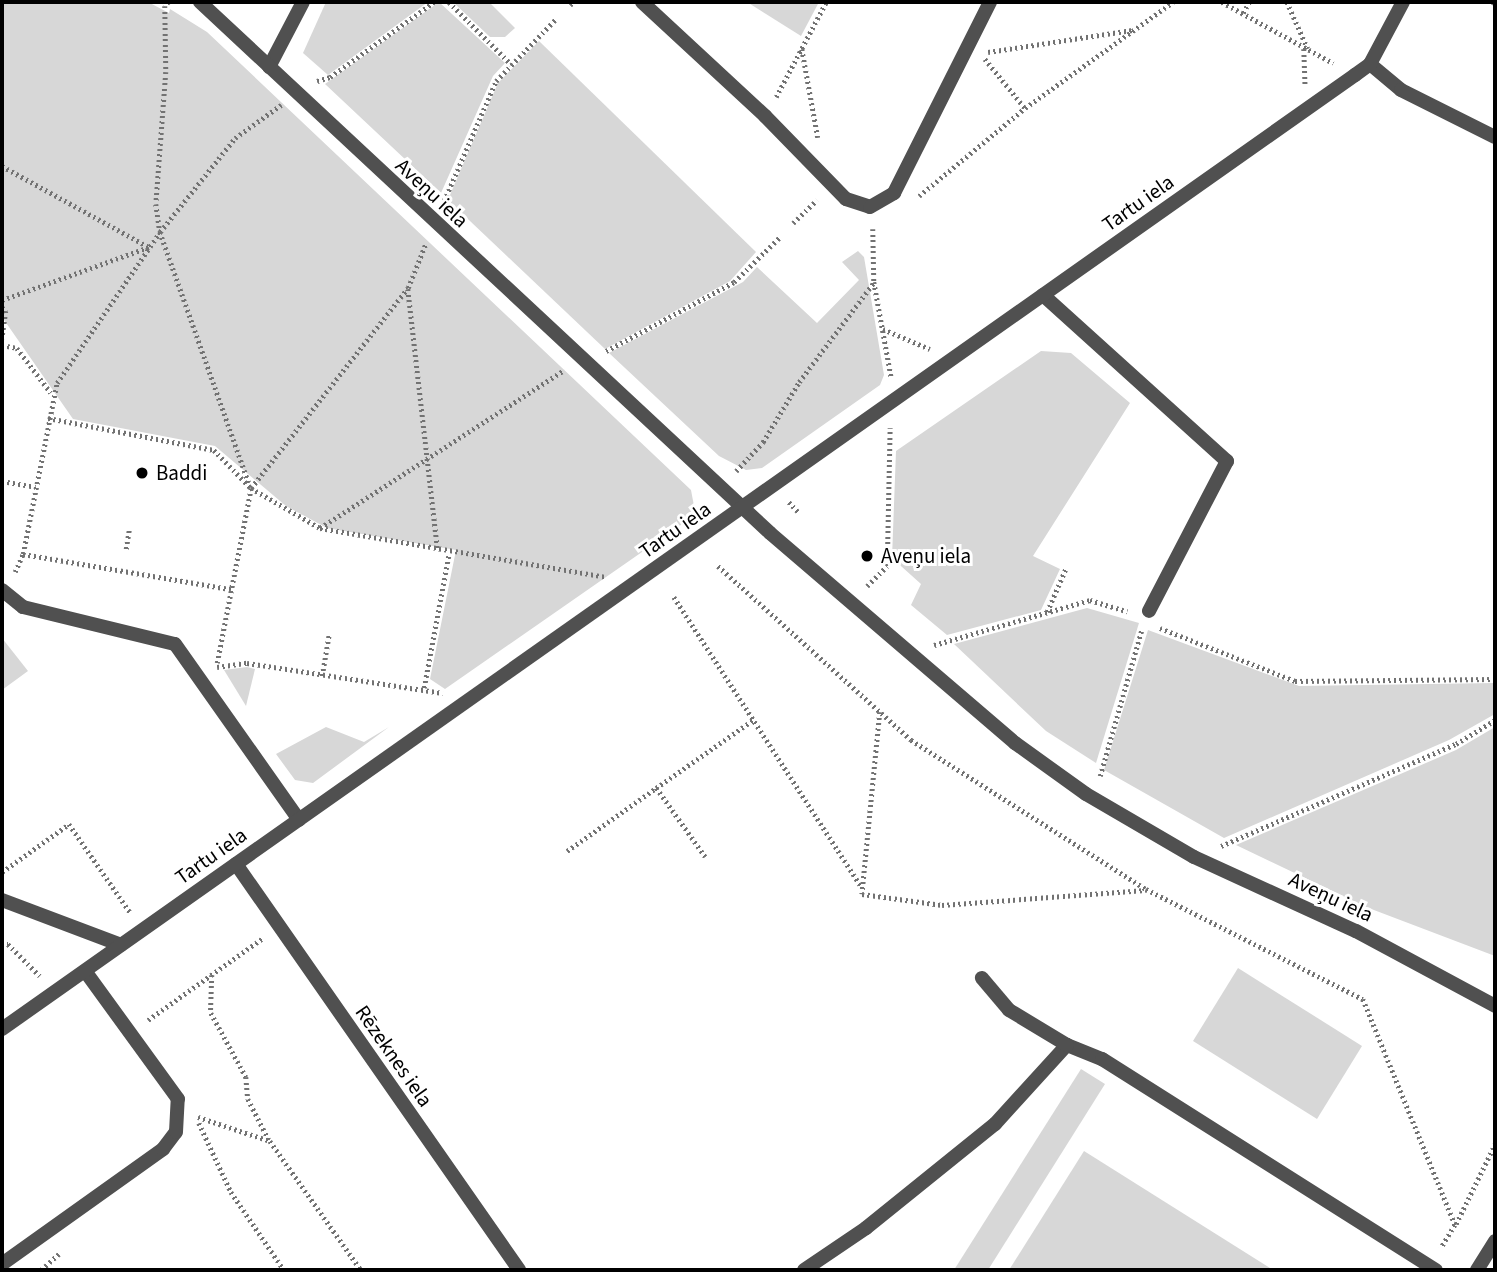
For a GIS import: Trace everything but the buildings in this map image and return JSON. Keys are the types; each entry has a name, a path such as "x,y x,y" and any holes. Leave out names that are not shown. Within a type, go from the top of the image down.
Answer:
{"street":[{"name":"Aveņu iela","path":"200,2 743,508 850,604 1015,743 1086,794 1194,857 1367,936 1495,1006"},
{"path":"269,67 303,2"},
{"path":"642,2 765,116 846,199 870,207 894,193 989,2"},
{"path":"1403,2 1370,64 1401,90 1495,137"},
{"name":"Tartu iela","path":"2,1029 1370,64"},
{"path":"1043,295 1227,461 1147,617"},
{"path":"3,592 23,607 175,644 299,820"},
{"name":"Rēzeknes iela","path":"236,864 519,1270"},
{"path":"2,900 121,945"},
{"path":"2,1264 163,1149 176,1132 181,1110 178,1099 85,971"},
{"path":"982,978 1009,1010 1067,1045 1102,1059 1433,1268"},
{"path":"804,1270 866,1228 995,1124 1067,1045"},
{"path":"1477,1270 1495,1241"}],"path":[{"path":"169,2 164,6 166,72 156,204 160,232 251,488"},
{"path":"330,78 434,2"},
{"path":"449,2 511,64"},
{"path":"765,116 826,2"},
{"path":"908,206 1025,108 1173,2"},
{"path":"1222,2 1355,75"},
{"path":"1242,13 1249,2"},
{"path":"1287,2 1306,49 1306,110"},
{"path":"447,193 491,90 511,64 555,19"},
{"path":"1025,108 979,53 1133,30"},
{"path":"793,223 829,181 802,49"},
{"path":"3,592 23,554 51,393 149,247 235,138 282,105"},
{"path":"2,166 149,247"},
{"path":"870,207 874,282 892,384"},
{"path":"610,349 734,282 780,237"},
{"path":"216,667 251,488 408,288 427,240"},
{"path":"2,300 149,247"},
{"path":"733,474 763,442 799,382 874,282"},
{"path":"408,288 438,551"},
{"path":"2,307 6,311 2,339"},
{"path":"882,329 952,358"},
{"path":"2,345 17,348 51,393"},
{"path":"320,528 565,369"},
{"path":"48,418 214,450 251,488 320,528 449,553 638,582"},
{"path":"850,604 887,566 890,420"},
{"path":"2,481 35,487"},
{"path":"786,498 800,514"},
{"path":"126,548 129,530"},
{"path":"424,688 449,553"},
{"path":"23,554 231,589"},
{"path":"718,566 911,740 1146,890 1363,999 1455,1225"},
{"path":"1046,613 1066,568"},
{"path":"674,597 862,888"},
{"path":"910,652 1090,600 1121,607 1147,617 1294,681 1495,679"},
{"path":"1100,776 1147,617"},
{"path":"322,676 329,634"},
{"path":"200,678 216,667 247,663 406,690 424,688 471,699"},
{"path":"880,712 863,894 942,905 1146,890"},
{"path":"567,851 753,720"},
{"path":"1194,857 1456,744 1495,720"},
{"path":"656,788 705,857"},
{"path":"2,872 69,824 143,930"},
{"path":"131,1032 278,927"},
{"path":"2,944 8,944 56,991"},
{"path":"212,975 211,1013 246,1077 248,1099 270,1141 361,1270"},
{"path":"181,1110 270,1141"},
{"path":"197,1116 231,1192 284,1270"},
{"path":"1433,1268 1495,1144"}],"shaded area":[{"path":"2,2 148,2 169,13 170,9 207,32 691,490 694,506 688,520 445,689 430,679 456,550 327,528 286,506 215,446 73,419 2,317"},
{"path":"326,2 428,2 328,75 303,53"},
{"path":"439,2 505,63 493,76 441,193 325,84"},
{"path":"453,2 489,2 515,28 505,37 490,37"},
{"path":"747,2 819,2 801,36"},
{"path":"539,41 756,252 730,281 605,349 451,203 450,195 498,83"},
{"path":"858,251 864,257 884,375 880,385 762,468 746,470 719,456 609,353 743,282 757,267 817,323 859,280 842,262"},
{"path":"1041,351 1071,353 1130,403 1033,556 1060,569 1041,610 947,635 911,605 921,584 892,558 896,451"},
{"path":"1087,608 1139,623 1096,763 1046,731 954,644"},
{"path":"1148,630 1299,686 1495,683 1495,714 1449,740 1224,838 1104,770"},
{"path":"2,638 28,671 2,690"},
{"path":"247,667 255,669 246,706 224,670"},
{"path":"326,727 364,742 389,727 313,783 295,780 276,754"},
{"path":"1495,727 1495,956 1366,907 1236,845 1456,750"},
{"path":"1238,968 1362,1046 1317,1119 1193,1041"},
{"path":"1081,1069 1105,1084 988,1270 954,1270"},
{"path":"1084,1151 1273,1270 1009,1270"}],"place":[{"name":"Baddi","path":"142,473"},
{"name":"Aveņu iela","path":"867,556"}]}
